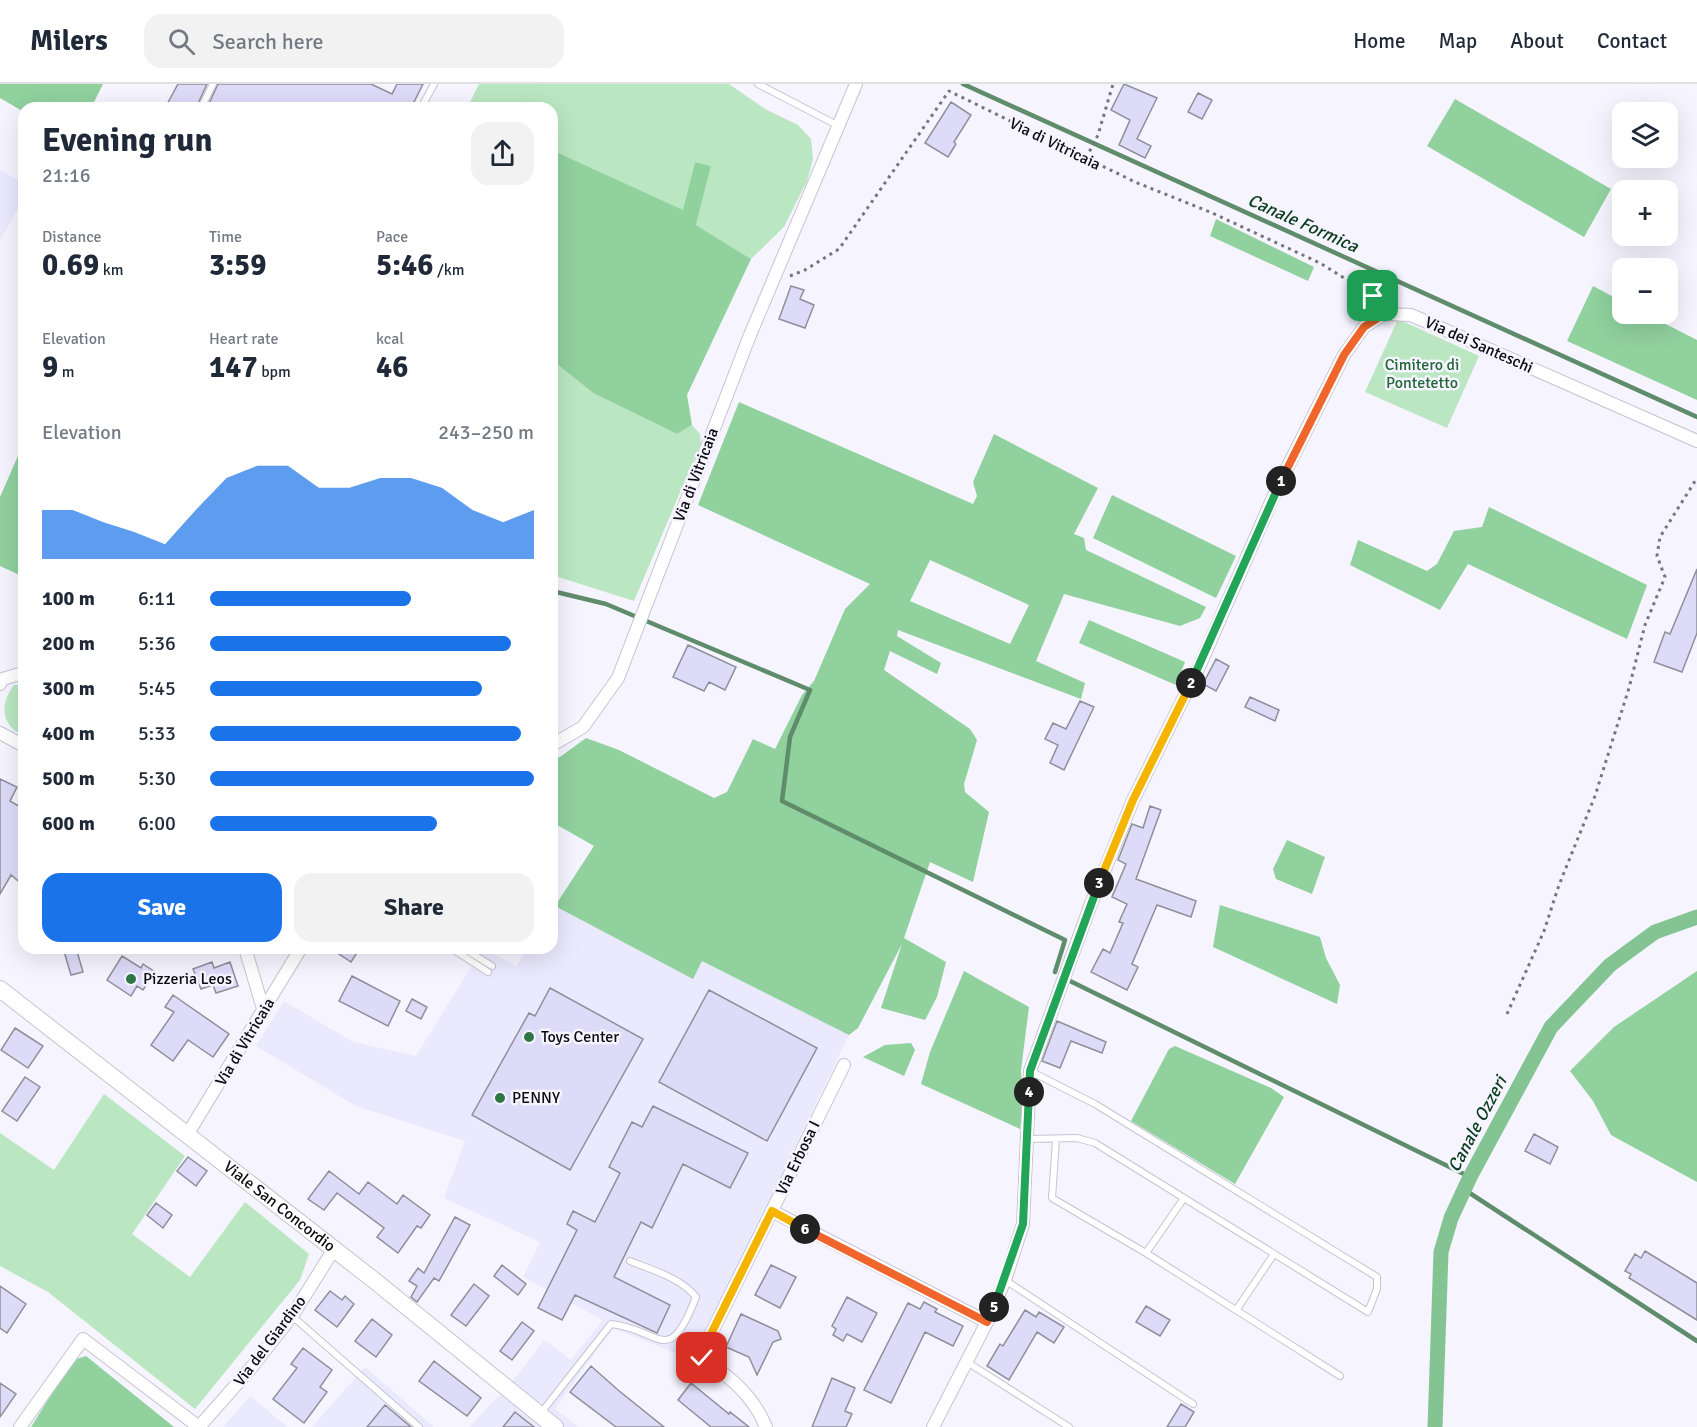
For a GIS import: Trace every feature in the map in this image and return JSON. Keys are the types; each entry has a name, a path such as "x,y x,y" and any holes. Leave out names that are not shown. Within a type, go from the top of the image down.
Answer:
{"main road":[{"name":"Viale San Concordio","path":"0,989 334,1249 555,1427"}],"street":[{"name":"Via di Vitricaia","path":"558,742 583,727 618,678 746,346 856,84"},
{"name":"Via dei Santeschi","path":"1384,314 1411,315 1697,441"},
{"path":"933,1427 987,1322 1005,1280 1023,1224 1030,1071 1091,904 1133,800 1200,665 1278,486 1344,355 1364,327 1384,314"},
{"path":"0,684 3,679 18,674"},
{"path":"0,733 18,743"},
{"path":"247,954 264,1012"},
{"name":"Via di Vitricaia","path":"187,1135 298,954"},
{"name":"Via Erbosa I","path":"766,1427 751,1397 701,1354 844,1065"},
{"path":"772,1211 987,1322"},
{"name":"Via del Giardino","path":"199,1427 251,1368 292,1316 334,1249"},
{"path":"20,1427 83,1339 199,1427"}],"lane":[{"path":"204,102 213,84"},
{"path":"424,102 434,84"},
{"path":"758,84 837,125"},
{"path":"462,954 490,969 471,954"},
{"path":"1028,1139 1077,1138 1095,1143 1368,1312 1377,1289 1377,1277 1095,1104 1030,1071"},
{"path":"1056,1139 1052,1198 1237,1309 1340,1376"},
{"path":"1146,1253 1184,1198"},
{"path":"1237,1309 1274,1254"},
{"path":"540,1414 611,1324 657,1341 668,1341 679,1333 696,1297 690,1290 673,1279 630,1261"},
{"path":"1005,1280 1193,1404"},
{"path":"292,1316 419,1427"},
{"path":"967,1362 1069,1427"}],"path":[{"path":"1086,159 1098,135 1113,84"},
{"name":"Via di Vitricaia","path":"784,279 805,270 839,249 949,91 1086,159 1320,263 1373,296 1384,314"},
{"path":"1507,1014 1544,931 1559,885 1595,796 1629,688 1645,625 1665,577 1657,556 1660,537 1697,478"}],"shaded area":[{"path":"0,170 18,180 18,208 0,240"},
{"path":"558,908 693,978 702,960 849,1035 692,1360 613,1328 555,1409 579,1427 469,1427 517,1376 544,1340 571,1360 603,1320 523,1277 540,1242 444,1198 465,1141 356,1106 256,1046 284,1001 353,1042 416,1056 479,954 494,954 516,966 524,954 558,954"},
{"path":"365,1367 434,1427 312,1427"},
{"path":"250,1396 288,1427 223,1427"}],"green space":[{"path":"0,84 103,84 94,102 18,102 18,108 0,98"},
{"path":"479,84 729,84 765,109 798,125 811,139 813,159 807,181 784,227 751,259 696,225 711,166 695,162 684,211 558,153 558,102 470,102"},
{"path":"1455,99 1611,189 1584,237 1427,146"},
{"path":"558,153 683,210 695,162 711,166 696,225 751,259 687,395 692,425 677,434 593,393 558,365"},
{"path":"1216,219 1314,267 1308,281 1210,236"},
{"path":"1593,286 1612,296 1612,324 1666,324 1697,340 1697,400 1567,341"},
{"name":"Cimitero di Pontetetto","path":"1398,319 1479,356 1447,428 1365,392"},
{"path":"558,365 593,393 677,434 692,425 700,434 701,443 634,601 558,577"},
{"path":"739,402 973,504 977,496 973,482 994,434 1098,488 1074,534 1084,538 1086,550 1206,607 1200,618 1180,626 1064,594 1036,661 1085,683 1081,699 898,630 897,636 941,663 937,674 890,651 884,670 970,729 977,740 964,784 965,792 989,812 973,882 930,862 904,938 946,962 937,997 925,1020 881,1008 902,944 858,1028 849,1035 702,961 693,979 558,908 558,901 594,846 558,825 558,758 586,738 619,750 714,798 727,792 753,739 775,749 802,695 814,681 845,609 870,584 698,505","holes":["930,560 1029,605 1010,644 910,601"]},
{"path":"18,456 18,574 0,566 0,497"},
{"path":"1112,495 1236,556 1216,598 1093,538"},
{"path":"1489,507 1647,585 1627,639 1468,564 1440,610 1350,565 1358,540 1427,571 1437,564 1454,531 1482,527"},
{"path":"1089,620 1185,662 1176,685 1079,643"},
{"path":"14,685 18,685 18,732 10,726 5,714 9,692"},
{"path":"1287,840 1325,857 1312,894 1276,879 1273,869"},
{"path":"1220,905 1320,937 1326,958 1340,985 1337,1004 1213,947"},
{"path":"964,971 1029,1007 1021,1070 1023,1110 1020,1129 921,1084 930,1052"},
{"path":"1697,971 1697,1182 1611,1135 1593,1101 1570,1071 1614,1027"},
{"path":"911,1043 915,1050 904,1076 863,1057 885,1045"},
{"path":"1175,1046 1271,1088 1284,1097 1235,1184 1131,1121 1169,1049"},
{"path":"104,1094 185,1156 132,1234 190,1277 245,1202 309,1254 300,1280 195,1409 48,1292 0,1266 0,1133 54,1170"},
{"path":"86,1356 174,1427 31,1427 73,1360"}],"building":[{"path":"178,84 207,84 199,102 168,102"},
{"path":"218,84 371,84 392,94 397,84 423,84 414,102 210,102"},
{"path":"1124,84 1157,98 1137,139 1151,146 1145,158 1119,145 1130,120 1111,110"},
{"path":"1198,93 1212,100 1202,119 1188,112"},
{"path":"951,102 971,115 954,142 956,144 948,157 925,143"},
{"path":"791,286 804,290 800,299 814,305 805,328 779,319"},
{"path":"1697,569 1697,633 1682,672 1654,662 1665,632 1670,634"},
{"path":"688,645 736,667 725,690 709,682 704,691 673,677"},
{"path":"1216,659 1229,666 1216,691 1203,684"},
{"path":"1250,697 1279,710 1275,721 1245,707"},
{"path":"1080,701 1094,707 1064,770 1050,763 1058,745 1045,739 1053,723 1066,729"},
{"path":"0,779 17,787 10,801 18,806 18,881 11,875 0,894"},
{"path":"1150,806 1161,810 1136,879 1196,901 1191,917 1157,905 1132,964 1138,967 1127,990 1091,972 1103,949 1110,953 1123,923 1119,922 1127,904 1112,897 1126,864 1118,860 1132,824 1143,828"},
{"path":"65,954 78,954 83,972 71,975"},
{"path":"339,954 356,954 351,962"},
{"path":"122,956 141,968 143,964 155,972 143,990 137,986 131,996 107,980"},
{"path":"212,962 214,968 230,962 238,986 216,993 213,985 201,989 193,969"},
{"path":"352,976 400,1001 388,1026 339,1001"},
{"path":"550,988 643,1039 570,1170 472,1115 529,1013 535,1016"},
{"path":"709,990 817,1048 767,1141 659,1082"},
{"path":"173,995 229,1034 213,1057 188,1040 173,1061 151,1045 174,1012 165,1007"},
{"path":"412,999 427,1007 421,1019 406,1011"},
{"path":"1057,1021 1106,1042 1102,1053 1071,1041 1060,1068 1042,1061"},
{"path":"15,1028 43,1046 28,1068 1,1050"},
{"path":"25,1077 40,1087 17,1121 2,1111"},
{"path":"653,1106 748,1153 730,1188 683,1164 652,1228 641,1222 614,1277 670,1305 657,1333 575,1295 562,1320 538,1308 577,1230 567,1224 573,1211 595,1222 620,1173 609,1167 632,1122 642,1127"},
{"path":"1534,1134 1558,1147 1550,1164 1525,1151"},
{"path":"188,1157 207,1171 196,1186 177,1171"},
{"path":"329,1171 359,1194 368,1182 397,1204 403,1195 430,1215 421,1228 417,1226 398,1253 377,1237 384,1228 337,1193 324,1210 308,1199"},
{"path":"156,1203 172,1215 163,1228 147,1215"},
{"path":"455,1217 470,1225 439,1281 434,1278 417,1302 411,1297 417,1286 409,1281 418,1268 424,1273"},
{"path":"1645,1251 1697,1283 1697,1320 1629,1278 1631,1274 1625,1271 1635,1254 1641,1258"},
{"path":"502,1265 526,1284 518,1295 494,1276"},
{"path":"771,1265 796,1277 780,1308 755,1295"},
{"path":"474,1284 489,1296 466,1326 451,1315"},
{"path":"0,1286 26,1304 7,1333 0,1328"},
{"path":"330,1291 342,1300 345,1296 354,1304 337,1327 315,1310"},
{"path":"847,1297 877,1313 862,1342 847,1334 843,1341 833,1335 836,1329 832,1326"},
{"path":"924,1302 937,1309 935,1312 963,1326 953,1346 925,1332 891,1403 864,1390 908,1303 920,1309"},
{"path":"1146,1306 1170,1320 1160,1336 1136,1322"},
{"path":"1025,1310 1036,1317 1039,1312 1064,1327 1054,1343 1037,1332 1009,1380 987,1366 1000,1344 1003,1346"},
{"path":"741,1314 778,1331 781,1339 773,1342 757,1375 749,1357 726,1347"},
{"path":"372,1319 392,1335 376,1357 355,1341"},
{"path":"522,1322 534,1331 512,1360 500,1351"},
{"path":"303,1348 332,1370 320,1387 327,1392 304,1423 273,1399 297,1368 291,1364"},
{"path":"434,1361 481,1398 467,1416 419,1381"},
{"path":"591,1366 664,1427 616,1427 570,1392"},
{"path":"832,1378 855,1388 845,1411 852,1414 846,1427 812,1427"},
{"path":"0,1383 16,1394 0,1417"},
{"path":"691,1383 749,1427 711,1427 678,1400"},
{"path":"1181,1404 1194,1412 1185,1427 1167,1427"},
{"path":"385,1405 411,1427 367,1427"},
{"path":"515,1412 534,1427 503,1427"}],"waterway":[{"name":"Canale Formica","path":"963,84 1697,417"},
{"path":"558,592 606,604 810,690 790,737 782,801 1065,940 1055,972"},
{"name":"Canale Ozzeri","path":"1435,1427 1441,1252 1451,1218 1470,1177 1551,1027 1610,965 1655,932 1697,917"},
{"path":"1070,981 1470,1177"},
{"path":"1465,1190 1697,1341"}],"place":[{"name":"Pizzeria Leos","path":"131,979"},
{"name":"Toys Center","path":"529,1037"},
{"name":"PENNY","path":"500,1098"}],"route":[{"path":"702,1358 701,1354 772,1211 903,1281 987,1322 1005,1280 1023,1224 1030,1071 1062,981 1133,800 1200,665 1278,486 1344,355 1364,327 1384,314 1373,296"}]}
